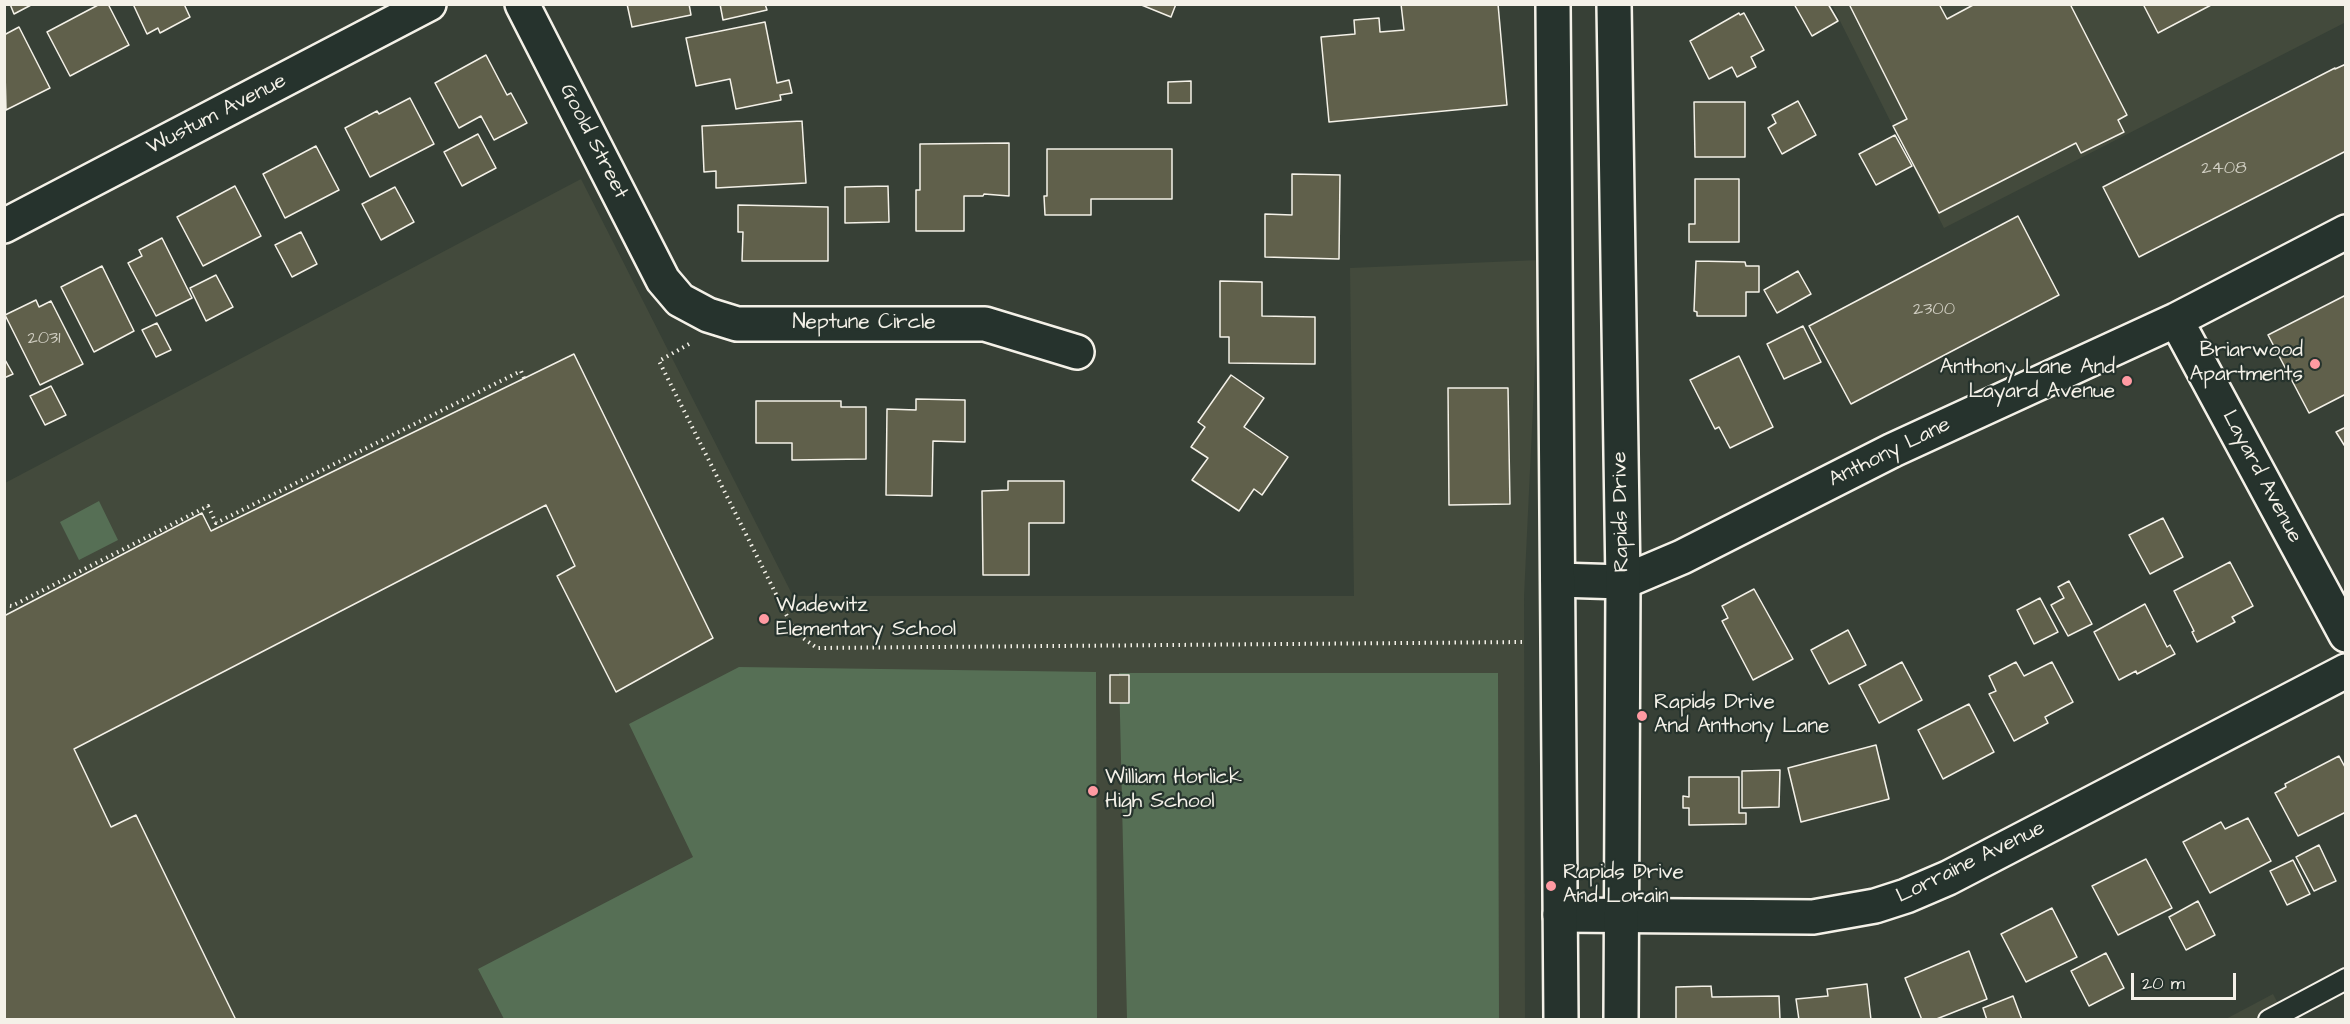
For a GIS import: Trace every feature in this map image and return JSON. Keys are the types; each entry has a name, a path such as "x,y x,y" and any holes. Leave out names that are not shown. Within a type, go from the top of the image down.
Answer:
{"street":[{"name":"Wustum Avenue","path":"4,226 429,4"},
{"name":"Goold Street","path":"522,4 663,280"},
{"path":"1553,4 1561,1020"},
{"name":"Rapids Drive","path":"1614,4 1623,582 1621,1020"},
{"name":"Anthony Lane","path":"1558,580 1623,582 1683,557 1893,450 2176,320 2346,231"},
{"name":"Neptune Circle","path":"663,280 680,300 708,315 736,324 985,324 1077,352"},
{"name":"Layard Avenue","path":"2176,320 2346,635"},
{"name":"Lorraine Avenue","path":"1560,915 1813,917 1845,913 1906,897 1948,878 2346,671"}],"lane":[{"path":"2269,1020 2346,979"}],"path":[{"path":"708,315 687,346 659,361 792,626 817,648 1558,641"},
{"path":"4,605 12,606 208,506 216,523 521,371 524,378"}],"shaded area":[{"path":"2345,4 2346,22 1944,228 1832,5"},
{"path":"581,179 793,596 1354,596 1350,268 1540,260 1524,596 1525,1019 5,1020 5,483"},
{"path":"2273,994 2286,1019 2224,1020"}],"green space":[{"path":"99,501 118,540 79,560 60,522"},
{"path":"739,667 1096,672 1097,1019 504,1019 478,969 693,857 629,724"},
{"path":"1119,673 1498,673 1499,1019 1127,1019"}],"building":[{"path":"10,4 33,4 14,14"},
{"path":"100,4 108,4 129,45 70,76 47,32"},
{"path":"133,4 184,4 190,17 160,33 158,28 147,34"},
{"path":"627,4 689,4 691,15 632,27"},
{"path":"720,4 765,4 767,10 723,20"},
{"path":"1139,4 1176,4 1171,17"},
{"path":"1401,4 1498,4 1507,105 1329,122 1321,37 1355,34 1354,20 1379,18 1380,32 1404,30"},
{"path":"1794,4 1828,4 1838,21 1812,36"},
{"path":"1849,4 1939,4 1947,19 1975,4 2070,4 2127,115 2118,120 2124,132 2081,153 2076,143 1939,213 1893,126 1907,119"},
{"path":"2143,4 2213,4 2158,33"},
{"path":"1739,13 1740,15 1744,13 1764,50 1751,57 1756,67 1737,77 1732,67 1709,79 1690,41"},
{"path":"765,22 777,83 789,80 792,93 780,95 781,100 736,109 730,79 696,86 686,38"},
{"path":"19,27 50,88 6,110 4,35"},
{"path":"486,55 507,95 511,93 527,123 494,140 481,116 459,128 435,83"},
{"path":"2346,64 2346,151 2139,257 2103,187"},
{"path":"1191,81 1191,103 1168,103 1168,82"},
{"path":"410,98 434,144 370,177 345,128 377,111 379,114"},
{"path":"1798,101 1816,135 1782,154 1768,128 1776,123 1772,115"},
{"path":"1694,102 1745,102 1745,157 1695,157"},
{"path":"802,121 806,183 716,188 716,171 704,172 702,126"},
{"path":"478,134 496,168 462,186 444,152"},
{"path":"1895,135 1912,166 1876,185 1859,154"},
{"path":"1009,143 1009,196 984,194 983,196 964,196 964,231 916,231 916,190 920,190 920,144"},
{"path":"316,146 339,190 285,218 263,174"},
{"path":"1047,149 1172,149 1172,199 1091,199 1091,215 1045,215"},
{"path":"1292,174 1340,175 1339,259 1265,257 1265,214 1292,215"},
{"path":"1695,179 1739,179 1739,242 1689,242 1689,224 1695,224"},
{"path":"235,186 261,236 203,266 177,217"},
{"path":"888,186 889,222 845,223 845,187"},
{"path":"395,187 414,222 381,240 362,204"},
{"path":"738,205 828,207 828,261 742,261 743,232 738,232"},
{"path":"2018,216 2059,295 1851,404 1809,326"},
{"path":"301,232 317,264 292,277 275,245"},
{"path":"162,238 192,298 156,316 128,263 142,256 139,250"},
{"path":"1696,261 1745,262 1746,266 1759,266 1759,292 1746,292 1746,316 1697,316 1697,312 1694,311"},
{"path":"102,266 134,331 94,352 61,287"},
{"path":"1798,271 1811,294 1777,313 1764,290"},
{"path":"216,275 233,307 206,321 190,288"},
{"path":"1220,281 1262,282 1262,316 1315,317 1315,364 1229,363 1229,337 1220,337"},
{"name":"Briarwood Apartments","path":"2346,295 2346,394 2309,413 2268,335"},
{"path":"36,300 39,307 51,301 83,364 40,385 5,315"},
{"path":"157,323 171,350 156,357 142,330"},
{"path":"1803,326 1821,362 1784,379 1767,344"},
{"path":"574,354 713,638 616,692 557,576 575,566 546,505 74,749 111,827 136,815 236,1020 4,1020 4,616 202,513 211,531"},
{"path":"1739,356 1773,427 1730,448 1719,427 1715,429 1690,380"},
{"path":"4,358 13,374 4,378"},
{"path":"1231,375 1264,398 1244,427 1288,457 1262,495 1254,489 1239,511 1192,480 1208,458 1191,447 1205,427 1198,422"},
{"path":"51,386 66,415 45,425 30,396"},
{"path":"1448,388 1508,388 1510,504 1449,505"},
{"path":"916,399 965,400 965,442 933,441 932,496 886,495 887,409 916,410"},
{"path":"756,401 841,401 841,407 866,407 866,459 792,460 792,443 756,443"},
{"path":"2346,427 2346,448 2336,432"},
{"path":"1008,481 1064,481 1064,523 1029,523 1029,575 983,575 982,491 1008,490"},
{"path":"2163,518 2183,557 2150,574 2129,535"},
{"path":"2230,562 2253,606 2232,617 2235,622 2197,642 2174,591"},
{"path":"2069,581 2092,624 2068,636 2051,605 2064,598 2058,587"},
{"path":"1754,589 1793,659 1753,680 1722,621 1728,618 1722,606"},
{"path":"2040,598 2058,632 2034,644 2017,610"},
{"path":"2145,604 2167,647 2170,645 2175,654 2137,674 2136,671 2119,680 2094,632"},
{"path":"1848,630 1866,665 1829,684 1811,650"},
{"path":"1902,662 1922,700 1879,723 1859,685"},
{"path":"2016,662 2024,676 2052,662 2073,702 2045,717 2048,723 2014,741 1989,694 1996,691 1989,676"},
{"path":"1110,675 1129,675 1129,703 1110,703"},
{"path":"1969,704 1994,752 1943,779 1918,730"},
{"path":"1876,745 1889,799 1801,822 1788,768"},
{"path":"2339,756 2346,769 2346,812 2298,836 2275,793 2286,787 2285,784"},
{"path":"1780,770 1779,807 1742,808 1742,771"},
{"path":"1689,777 1739,777 1739,813 1746,813 1746,824 1689,825 1689,808 1683,808 1683,796 1689,797"},
{"path":"2248,818 2271,861 2210,893 2183,842 2221,822 2225,829"},
{"path":"2319,845 2336,881 2314,891 2296,857"},
{"path":"2146,859 2172,908 2118,935 2092,886"},
{"path":"2293,860 2310,894 2287,905 2270,871"},
{"path":"2198,901 2215,935 2186,950 2169,917"},
{"path":"2052,908 2077,957 2026,982 2001,934"},
{"path":"1969,951 1987,999 1934,1020 1922,1020 1905,978"},
{"path":"2106,953 2124,988 2089,1006 2071,971"},
{"path":"1867,984 1871,1020 1799,1020 1796,999 1828,996 1827,989"},
{"path":"1711,986 1712,997 1779,996 1780,1020 1676,1020 1676,987"},
{"path":"2013,996 2022,1020 1987,1020 1983,1008"}],"place":[{"name":"Briarwood Apartments","path":"2315,364"},
{"name":"Anthony Lane And Layard Avenue","path":"2127,381"},
{"name":"Wadewitz Elementary School","path":"764,619"},
{"name":"Rapids Drive And Anthony Lane","path":"1642,716"},
{"name":"William Horlick High School","path":"1093,791"},
{"name":"Rapids Drive And Lorain","path":"1551,886"}]}
